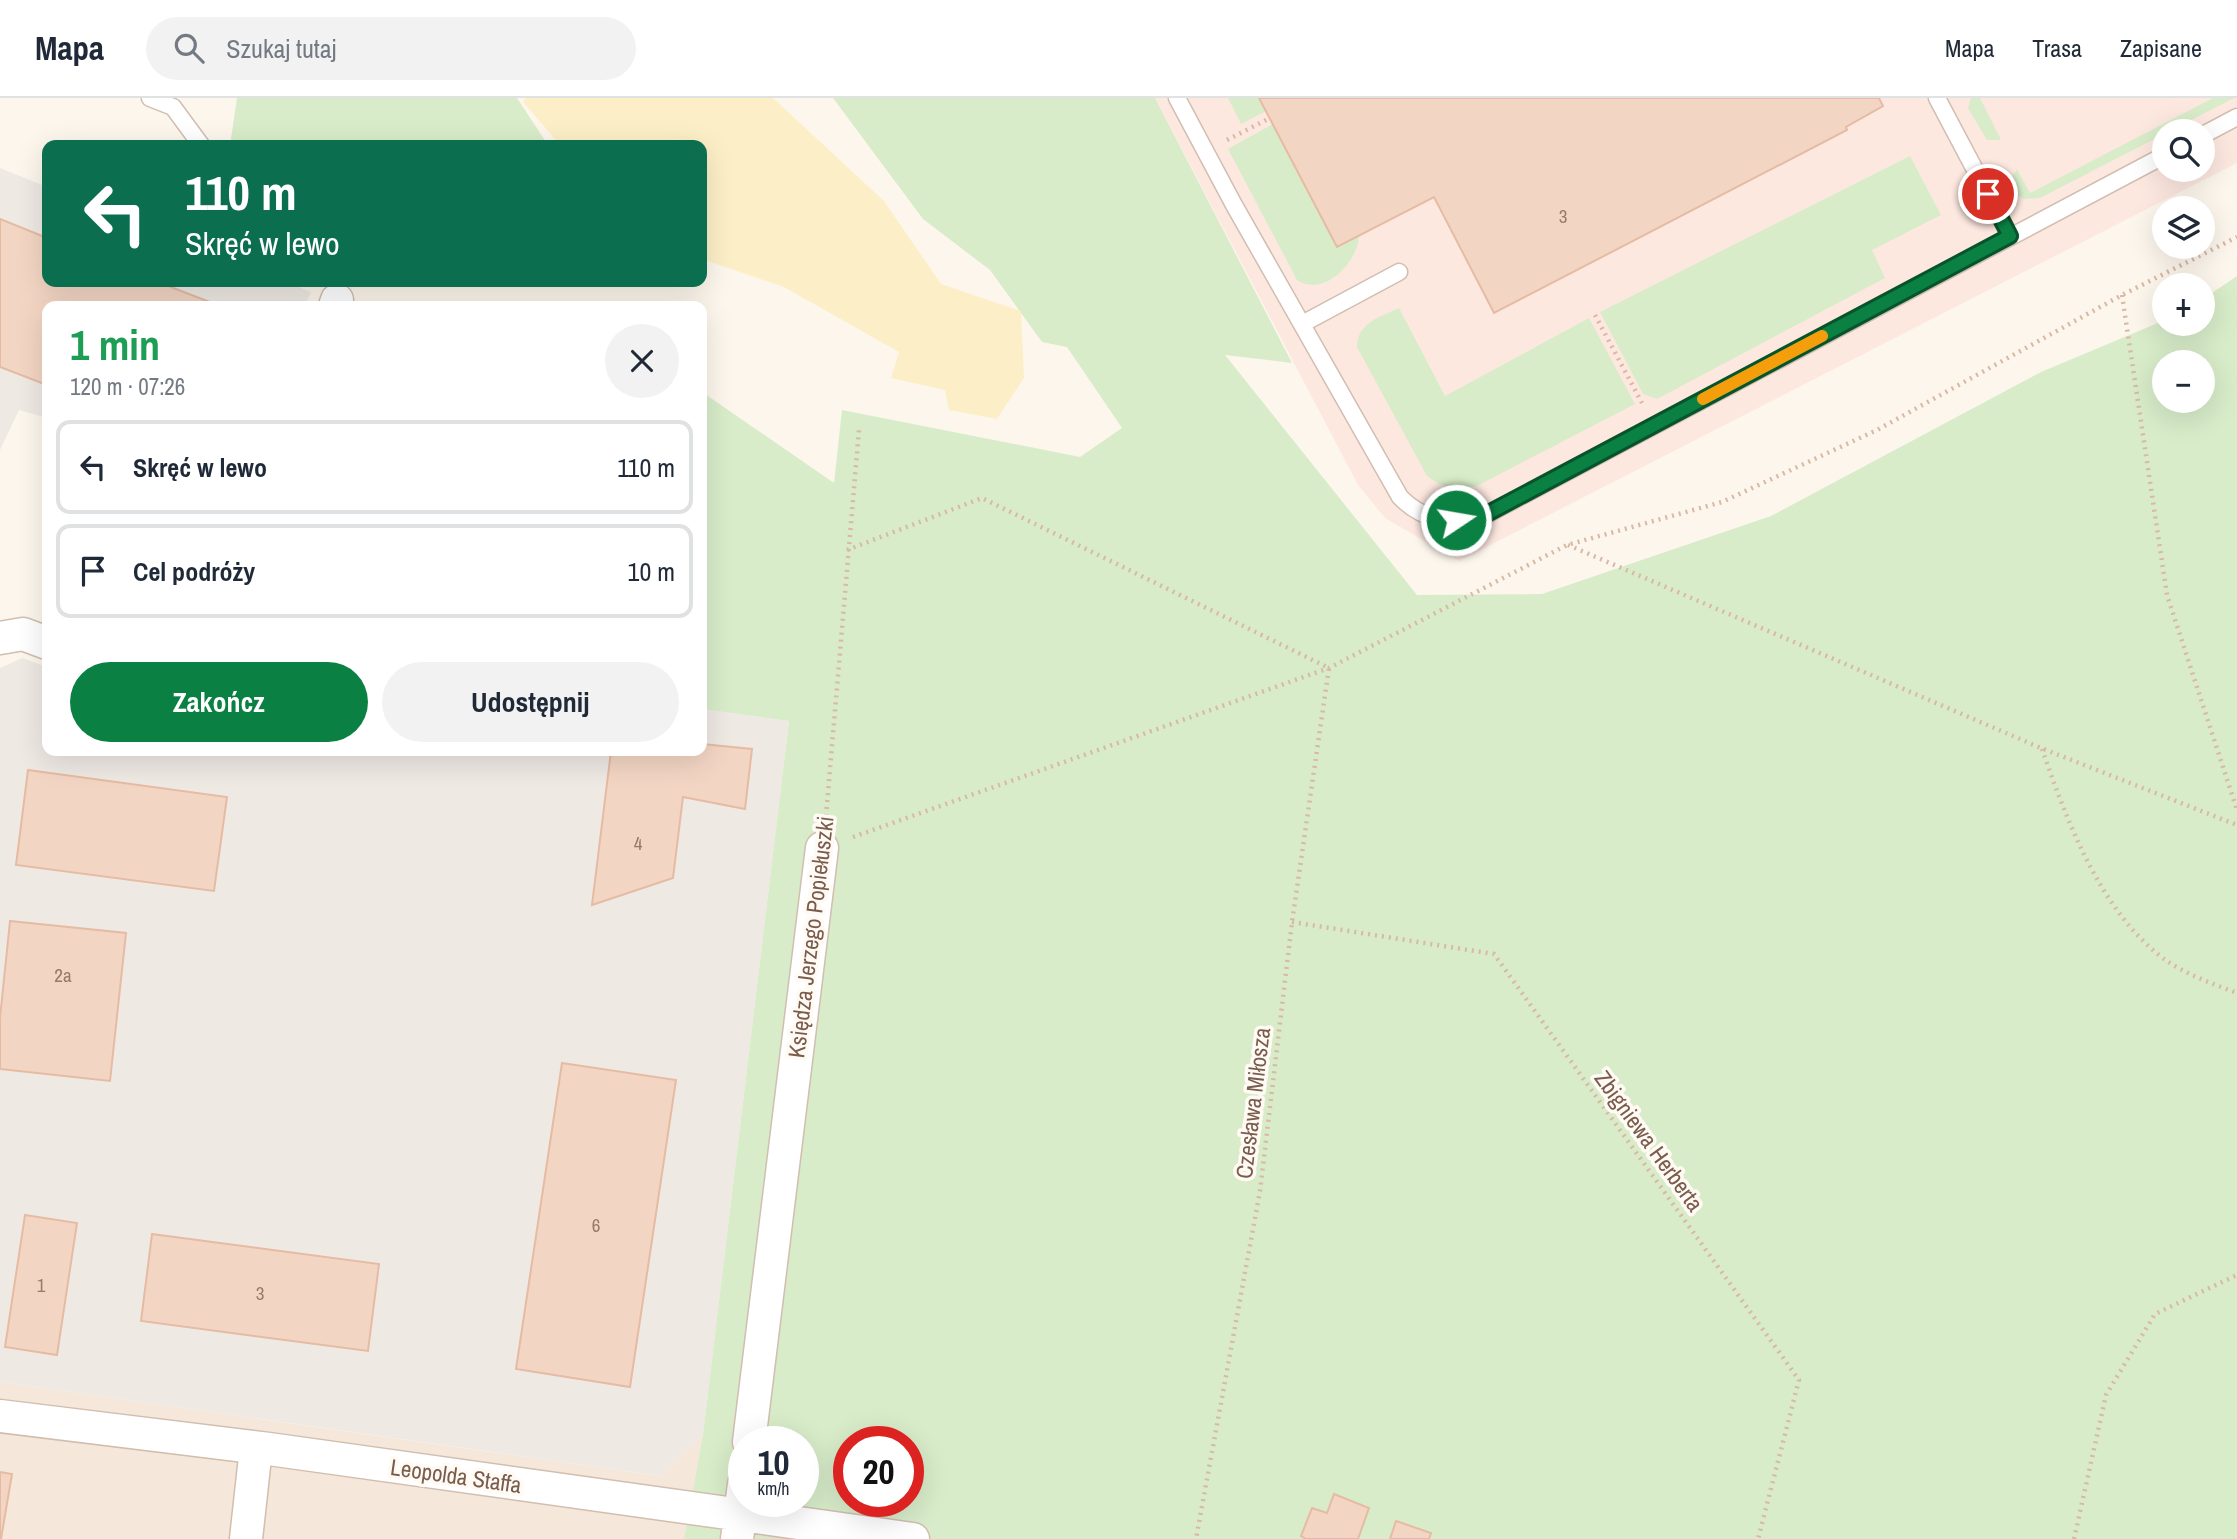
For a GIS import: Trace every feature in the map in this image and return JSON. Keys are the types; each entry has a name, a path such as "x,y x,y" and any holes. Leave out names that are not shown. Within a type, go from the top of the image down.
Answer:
{"street":[{"path":"0,638 23,634 42,641"},
{"name":"Księdza Jerzego Popiełuszki","path":"751,1426 822,848"},
{"name":"Leopolda Staffa","path":"0,1416 256,1448 738,1527 912,1539"},
{"path":"246,1539 256,1448"}],"lane":[{"path":"150,98 173,107 197,140"},
{"path":"1177,98 1401,497 1409,507 1432,519 1470,519 1483,516 2152,162"},
{"path":"1937,98 2010,236"},
{"path":"2215,129 2237,117"},
{"path":"1302,324 1399,272"}],"path":[{"path":"1225,141 1270,118"},
{"path":"822,848 1329,668 1567,545 1722,502 1877,430 2122,295 2237,237"},
{"path":"2122,295 2167,595 2237,810"},
{"path":"1595,315 1642,403"},
{"name":"Księdza Jerzego Popiełuszki","path":"822,848 835,727 846,550 859,430"},
{"path":"846,550 982,498 1329,668"},
{"path":"1567,545 2041,748 2237,825"},
{"name":"Czesława Miłosza","path":"1196,1539 1260,1191 1292,922 1329,668"},
{"path":"2041,748 2064,811 2087,862 2127,922 2164,959 2212,984 2237,993"},
{"name":"Zbigniewa Herberta","path":"1292,922 1494,954 1799,1380 1758,1539"},
{"path":"2074,1539 2106,1395 2155,1314 2237,1275"}],"shaded area":[{"path":"1155,98 2237,98 2237,163 2215,174 2215,119 2152,119 2152,182 2200,182 2172,196 2152,196 2152,206 1459,561 1385,518 1358,485"},
{"path":"0,168 42,185 42,287 298,287 311,292 307,301 42,301 42,417 19,410 0,450"},
{"path":"22,658 42,665 42,756 707,756 707,710 789,721 703,1434 661,1476 0,1382 0,668"},
{"path":"0,1382 660,1476 703,1434 684,1539 0,1539"}],"green space":[{"path":"237,98 517,98 545,140 231,140"},
{"path":"833,98 1155,98 1292,363 1225,355 1417,595 1542,594 1771,516 2041,372 2152,325 2152,336 2215,336 2215,291 2237,276 2237,1539 684,1539 703,1434 789,721 707,710 707,395 834,483 842,410 1080,457 1122,428 1067,347 1042,342 990,270 923,219"},
{"path":"1228,98 1259,98 1266,111 1241,124"},
{"path":"1971,98 1980,98 2001,140 1987,140 1968,108"},
{"path":"2213,98 2234,98 2193,119 2173,119"},
{"path":"1273,124 1337,247 1359,236 1353,256 1338,274 1328,281 1307,284 1297,280 1228,149"},
{"path":"2152,130 2152,140 2040,198 2024,199 2012,192 2010,180 2017,169 2030,193"},
{"path":"1910,156 1941,215 1872,250 1885,278 1657,399 1643,394 1600,312"},
{"path":"1399,308 1445,396 1589,318 1635,404 1477,486 1457,488 1439,484 1427,476 1357,347 1365,326"}],"sand":[{"path":"525,98 773,98 884,201 941,284 1021,311 1024,378 997,419 949,410 945,390 891,378 899,352 784,287 707,261 707,140 556,140 523,102"}],"building":[{"path":"1259,98 1879,98 1883,106 1846,127 1847,130 1494,313 1434,197 1337,247"},
{"path":"0,219 42,236 42,287 171,287 207,301 42,301 42,383 0,367"},
{"path":"707,744 752,749 745,809 683,797 673,878 592,905 610,756 707,756"},
{"path":"28,770 227,797 214,891 16,865"},
{"path":"10,921 126,933 110,1081 0,1069 0,1018"},
{"path":"562,1063 676,1080 630,1387 516,1369"},
{"path":"25,1215 77,1223 57,1355 5,1347"},
{"path":"152,1234 379,1264 368,1351 141,1321"},
{"path":"0,1472 12,1474 1,1539 0,1539"},
{"path":"1334,1494 1369,1508 1358,1539 1306,1539 1301,1536 1312,1508 1327,1513"},
{"path":"1396,1521 1431,1533 1429,1539 1390,1539"}],"slow traffic":[{"path":"1703,399 1822,336"}],"route":[{"path":"1456,520 1483,516 2010,236 1988,194"}]}
